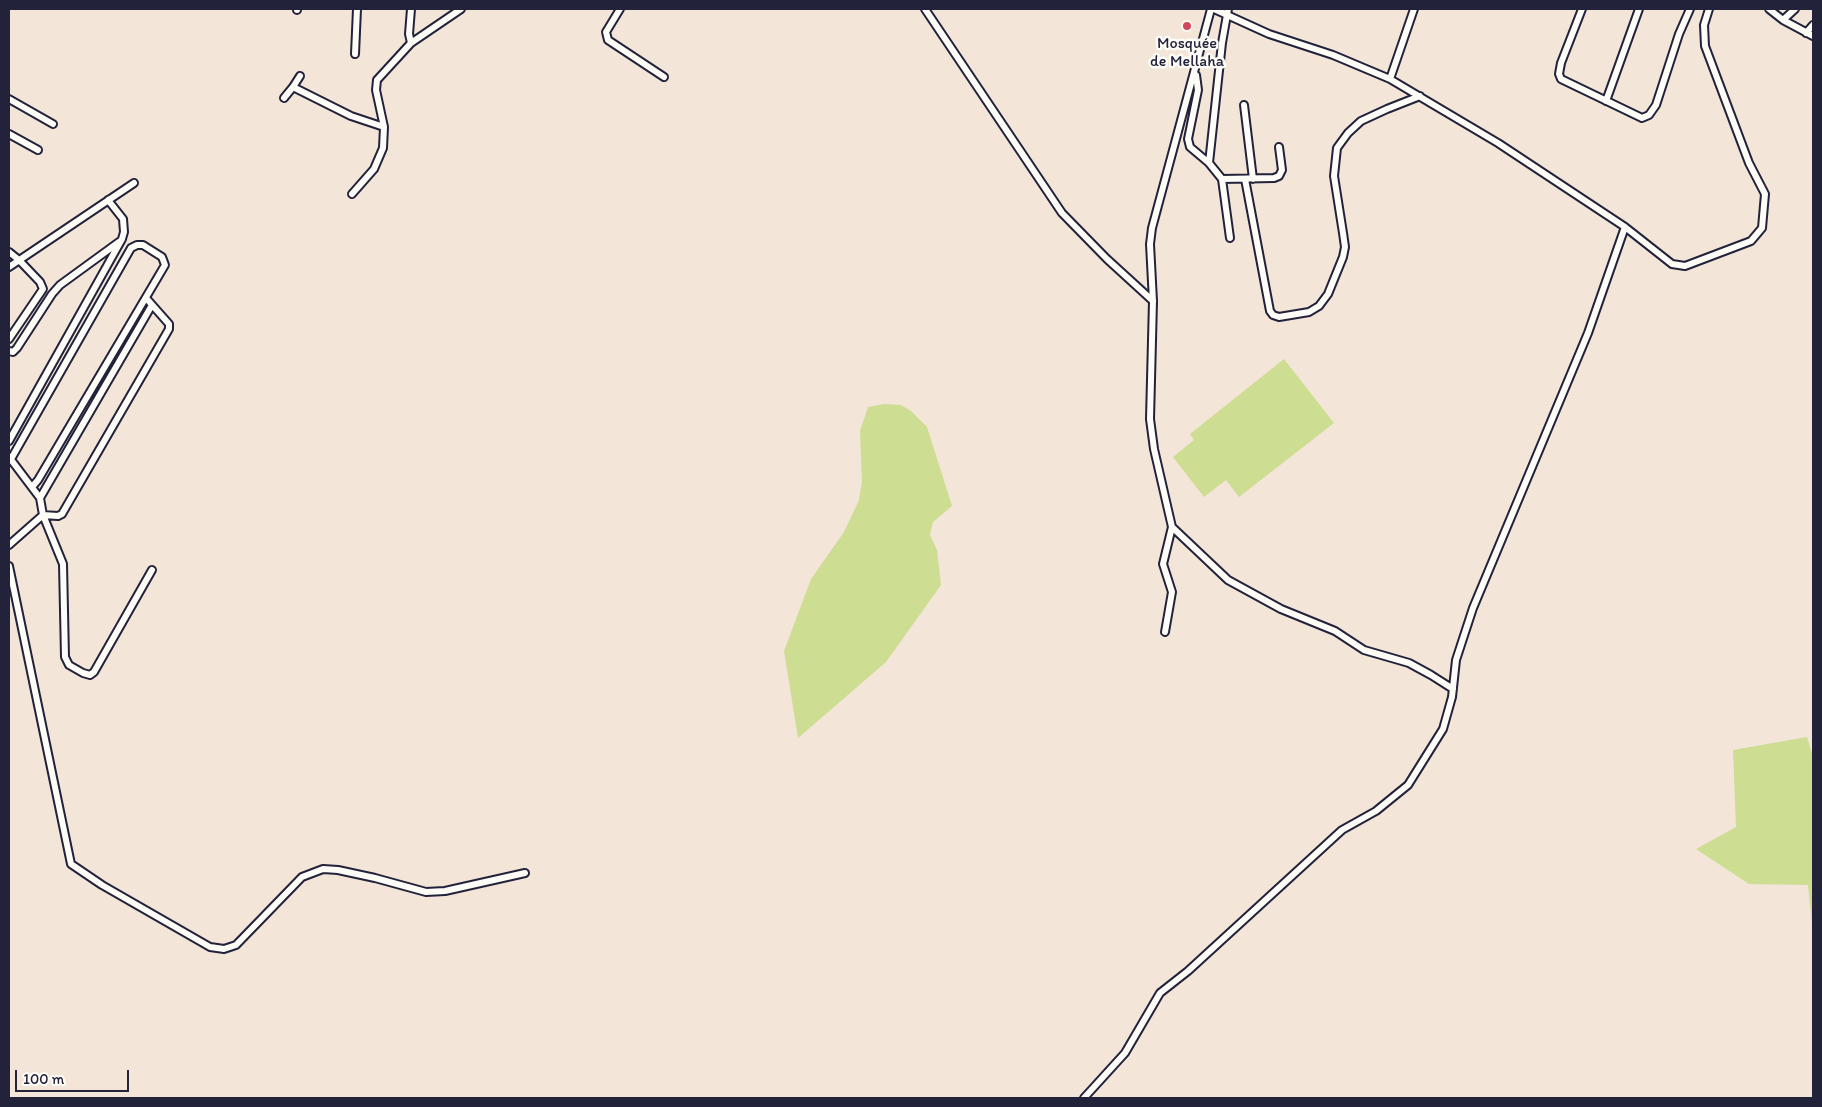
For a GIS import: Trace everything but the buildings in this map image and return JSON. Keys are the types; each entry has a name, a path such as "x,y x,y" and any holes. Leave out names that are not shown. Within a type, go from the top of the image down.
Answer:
{"street":[{"path":"355,54 357,9"},
{"path":"411,9 409,34 412,43"},
{"path":"352,194 374,169 383,148 384,128 376,90 377,80 412,43 461,9"},
{"path":"620,9 606,32 608,40 664,77"},
{"path":"925,9 1062,213 1107,259 1153,301"},
{"path":"1165,632 1172,592 1163,564 1172,527 1154,449 1150,419 1153,301 1150,255 1152,228 1212,9 1227,11 1269,34 1333,55 1390,79 1498,143 1625,227 1672,264 1685,266 1751,241 1762,228 1766,194 1749,163 1705,46 1704,25 1709,9"},
{"path":"1390,79 1414,9"},
{"path":"1582,9 1559,74 1562,79 1642,118 1649,115 1656,105 1679,34 1690,9"},
{"path":"1606,101 1639,9"},
{"path":"1769,9 1783,20 1813,36"},
{"path":"1783,20 1795,9"},
{"path":"1209,163 1227,11"},
{"path":"1806,33 1813,25"},
{"path":"1195,71 1198,90 1188,139 1190,147 1209,163 1222,179 1230,238"},
{"path":"284,98 294,87 300,76"},
{"path":"294,87 351,116 384,128"},
{"path":"1245,179 1270,311 1273,315 1279,317 1310,312 1319,306 1328,294 1343,257 1345,247 1334,176 1337,148 1348,133 1361,122 1420,96"},
{"path":"9,99 53,124"},
{"path":"1244,105 1253,178"},
{"path":"10,136 38,150"},
{"path":"1222,179 1279,176 1282,170 1280,146"},
{"path":"9,267 134,183"},
{"path":"9,440 122,240 124,232 122,218 108,200"},
{"path":"1084,1098 1124,1053 1160,993 1188,971 1342,830 1376,811 1408,785 1443,729 1453,689 1456,660 1473,608 1588,333 1625,227"},
{"path":"9,351 13,352 17,348 52,294 60,285 122,240"},
{"path":"32,487 38,480 165,265 162,257 143,245 138,244 131,248 10,457 40,498 43,515 63,564 65,657 69,665 90,675 94,672 152,570"},
{"path":"9,252 42,285 43,289 9,339"},
{"path":"9,545 43,515 58,516 62,514 169,329 169,324 146,298"},
{"path":"40,498 152,305"},
{"path":"1172,527 1228,580 1281,609 1335,631 1364,650 1408,664 1431,675 1453,689"},
{"path":"9,566 72,864 102,885 210,947 224,949 236,945 302,877 323,869 338,870 375,878 426,892 445,891 525,873"}],"green space":[{"path":"1284,359 1334,423 1239,497 1226,480 1204,497 1173,457 1194,440 1190,434"},
{"path":"885,404 901,405 911,411 927,427 952,506 933,522 930,535 937,550 941,585 886,662 798,738 784,651 811,579 844,532 859,500 862,481 860,431 868,407"},
{"path":"1807,737 1813,757 1813,933 1808,885 1749,884 1696,849 1736,827 1733,750"}],"place":[{"name":"Mosquée de Mellaha","path":"1187,26"}]}
